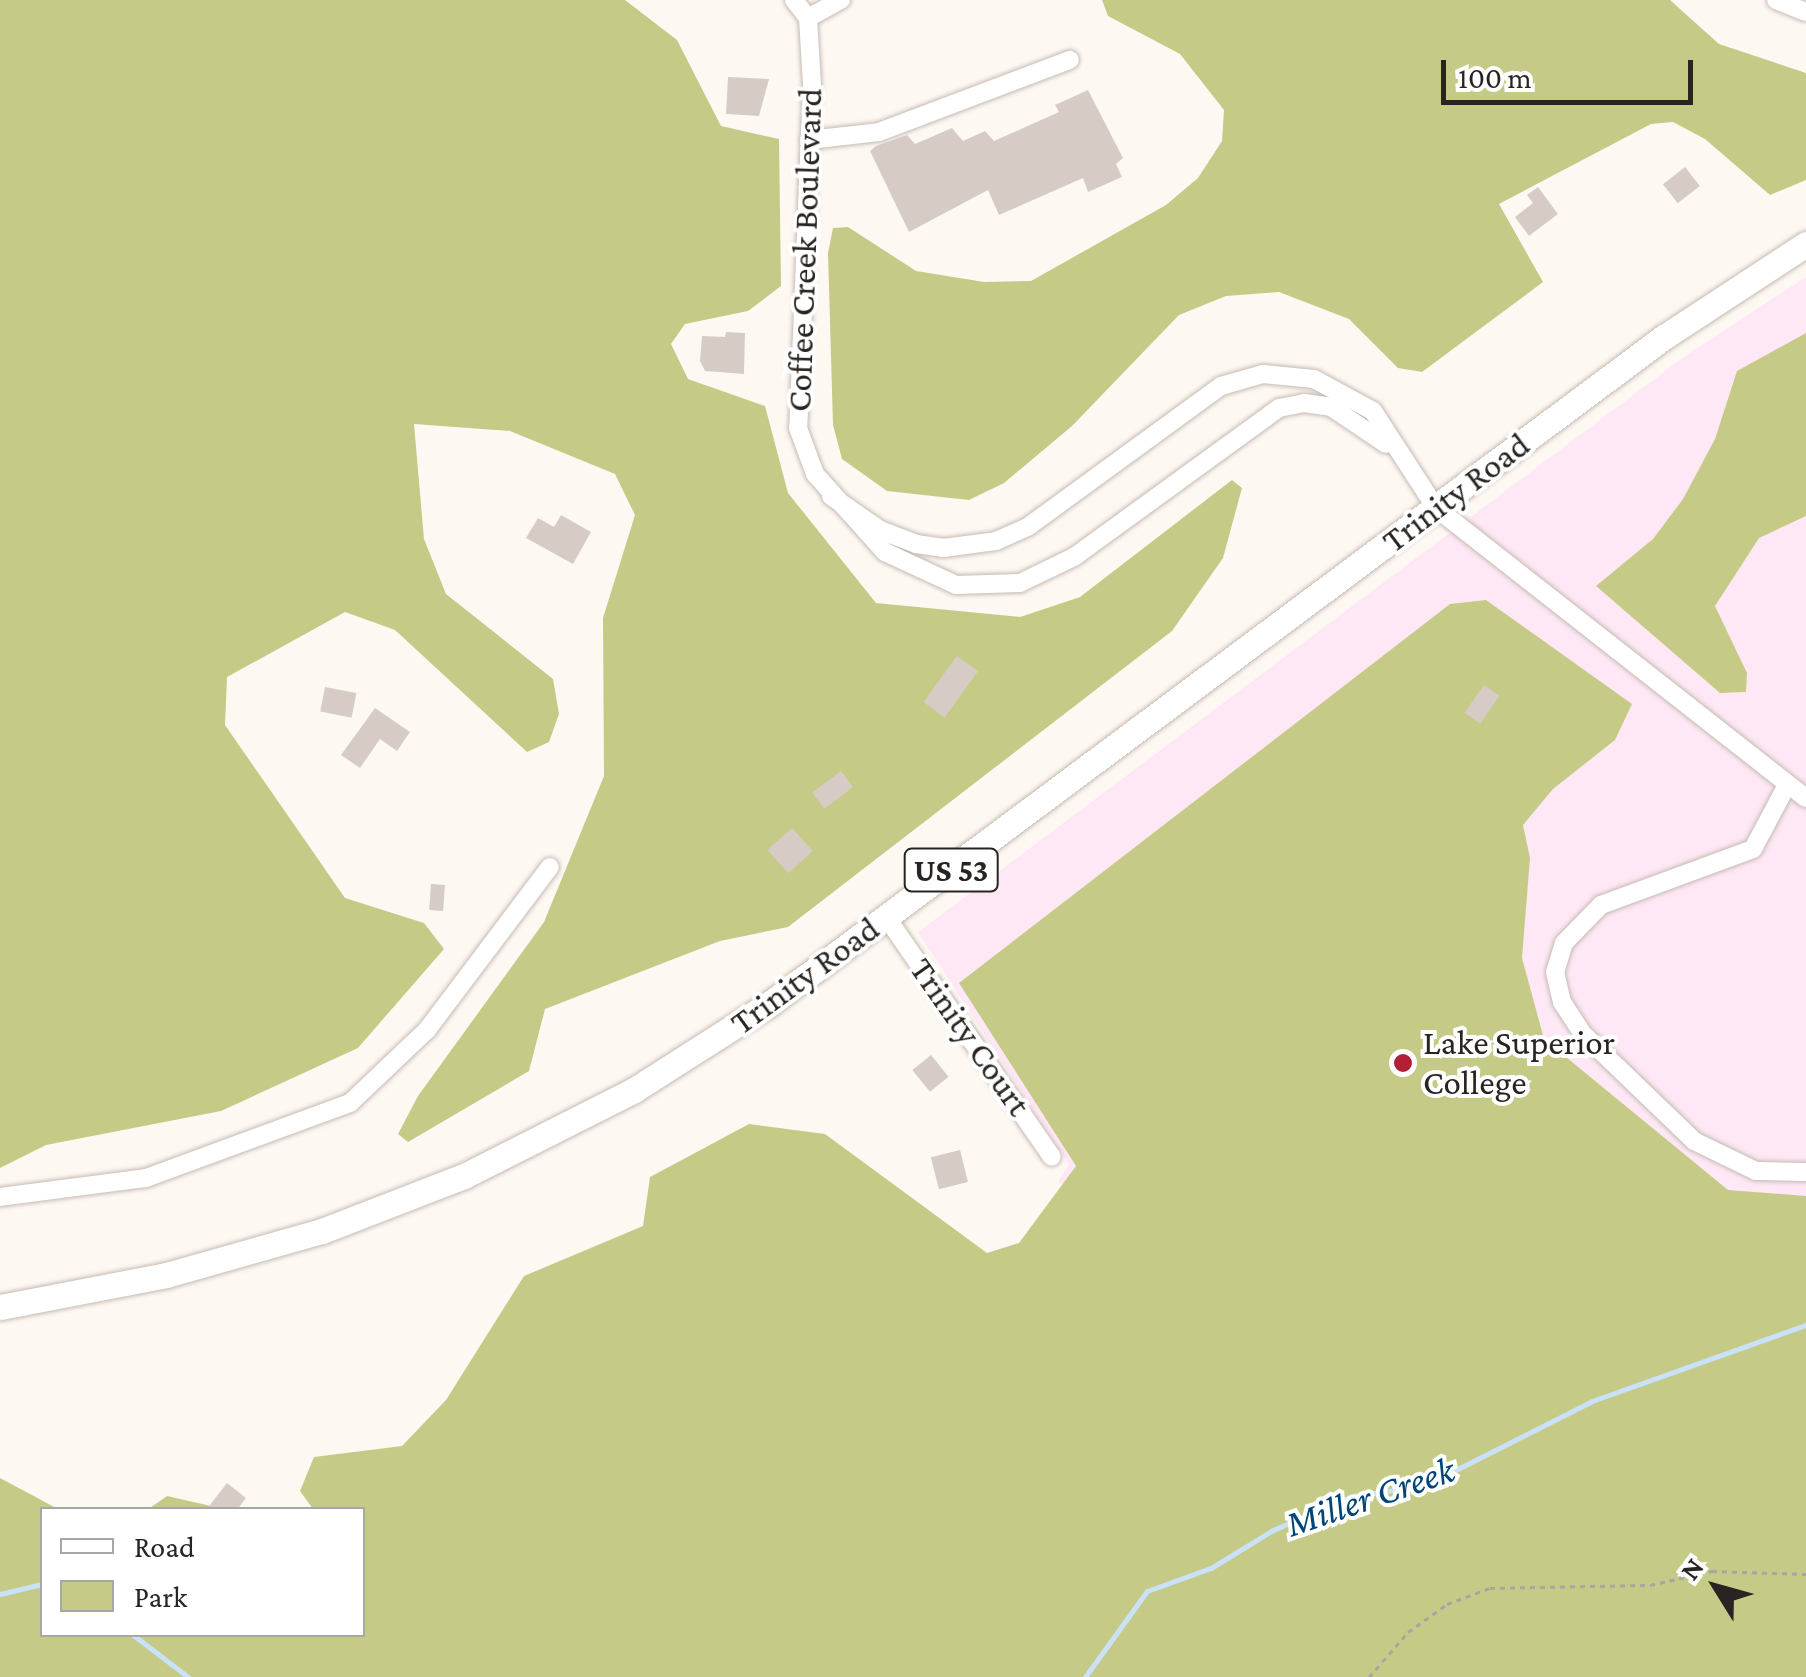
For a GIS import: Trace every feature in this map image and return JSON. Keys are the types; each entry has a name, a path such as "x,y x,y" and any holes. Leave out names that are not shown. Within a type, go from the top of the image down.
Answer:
{"highway":[{"name":"Trinity Road","path":"0,1306 116,1287 258,1251 464,1176 675,1066 887,918 1664,338 1806,244"}],"street":[{"path":"794,0 808,18 841,0"},
{"path":"1776,0 1806,12"},
{"name":"Coffee Creek Boulevard","path":"808,18 809,140 796,404 808,459 831,496 870,540 912,570 956,585 996,586 1056,569 1279,408 1304,403 1331,407 1393,449"},
{"path":"809,140 879,132 1070,60"},
{"name":"Coffee Creek Boulevard","path":"831,496 880,530 916,544 943,548 996,541 1029,526 1211,391 1263,374 1314,379 1353,395 1372,411 1393,449 1436,508 1806,798"},
{"path":"1787,784 1753,849 1600,905 1564,943 1555,972 1562,1002 1583,1034 1694,1141 1756,1171 1806,1172"},
{"path":"0,1197 146,1178 350,1103 427,1030 550,868"},
{"name":"Trinity Court","path":"887,918 1052,1157"}],"path":[{"path":"1369,1677 1408,1632 1447,1604 1490,1588 1650,1585 1712,1571 1806,1574"}],"shaded area":[{"name":"Lake Superior College","path":"1806,277 1806,1677 1382,1430 1058,1181 1069,1165 918,932 1688,354"}],"green space":[{"path":"0,0 625,0 677,40 721,126 779,139 781,286 748,311 685,324 671,344 688,379 765,406 788,493 876,603 1020,617 1080,597 1232,480 1242,488 1223,558 1172,631 788,927 720,941 545,1009 529,1071 408,1142 398,1134 418,1096 544,922 604,776 603,618 635,515 615,474 510,431 414,424 424,539 446,594 553,679 559,714 549,742 527,752 395,630 345,612 227,677 225,725 345,898 424,923 444,949 358,1048 221,1111 46,1145 0,1168"},
{"path":"1102,0 1670,0 1719,44 1806,73 1806,180 1770,195 1705,139 1673,122 1651,124 1499,204 1543,282 1422,372 1398,368 1349,319 1279,292 1226,296 1179,315 1072,426 1004,483 969,500 887,491 842,459 833,425 828,253 833,228 848,227 916,271 984,282 1031,281 1166,205 1198,178 1222,141 1224,110 1180,54 1108,16"},
{"path":"1806,333 1806,516 1759,538 1715,606 1747,673 1746,692 1720,693 1596,586 1653,539 1683,499 1715,439 1737,371"},
{"path":"1486,600 1632,704 1615,740 1553,789 1523,825 1530,858 1522,958 1544,1039 1728,1190 1806,1196 1806,1677 0,1677 0,1478 54,1507 40,1507 40,1637 365,1637 365,1507 312,1507 300,1491 314,1457 402,1446 446,1400 524,1276 643,1226 650,1177 749,1124 825,1134 987,1253 1019,1243 1076,1166 959,983 1450,604"},
{"path":"167,1496 211,1506 211,1507 151,1507"}],"building":[{"path":"728,77 769,79 759,116 726,114"},
{"path":"1088,90 1123,158 1116,164 1122,177 1088,192 1083,178 999,215 988,190 909,232 870,151 876,146 907,135 915,144 952,128 963,141 985,131 994,141 1059,112 1055,105"},
{"path":"1685,167 1700,186 1678,203 1663,184"},
{"path":"1538,187 1558,214 1529,236 1515,217 1533,203 1527,195"},
{"path":"726,332 745,333 744,374 705,371 700,361 702,336 725,337"},
{"path":"561,515 591,532 573,564 526,538 538,518 554,527"},
{"path":"957,656 978,671 945,717 923,702"},
{"path":"1484,685 1500,696 1480,724 1464,713"},
{"path":"325,687 356,693 352,718 320,712"},
{"path":"375,708 410,732 397,751 380,739 360,768 341,755"},
{"path":"841,771 853,787 824,809 812,793"},
{"path":"792,828 813,851 788,873 767,850"},
{"path":"431,884 445,885 443,911 429,910"},
{"path":"931,1055 949,1077 930,1092 912,1070"},
{"path":"960,1150 968,1182 939,1189 931,1157"},
{"path":"227,1483 246,1498 239,1507 208,1507"}],"waterway":[{"name":"Miller Creek","path":"1085,1677 1147,1591 1211,1568 1273,1530 1352,1496 1424,1486 1592,1401 1806,1325"},
{"name":"Miller Creek","path":"0,1594 40,1584"},
{"name":"Miller Creek","path":"136,1637 188,1677"}],"place":[{"name":"Lake Superior College","path":"1403,1063"}]}
